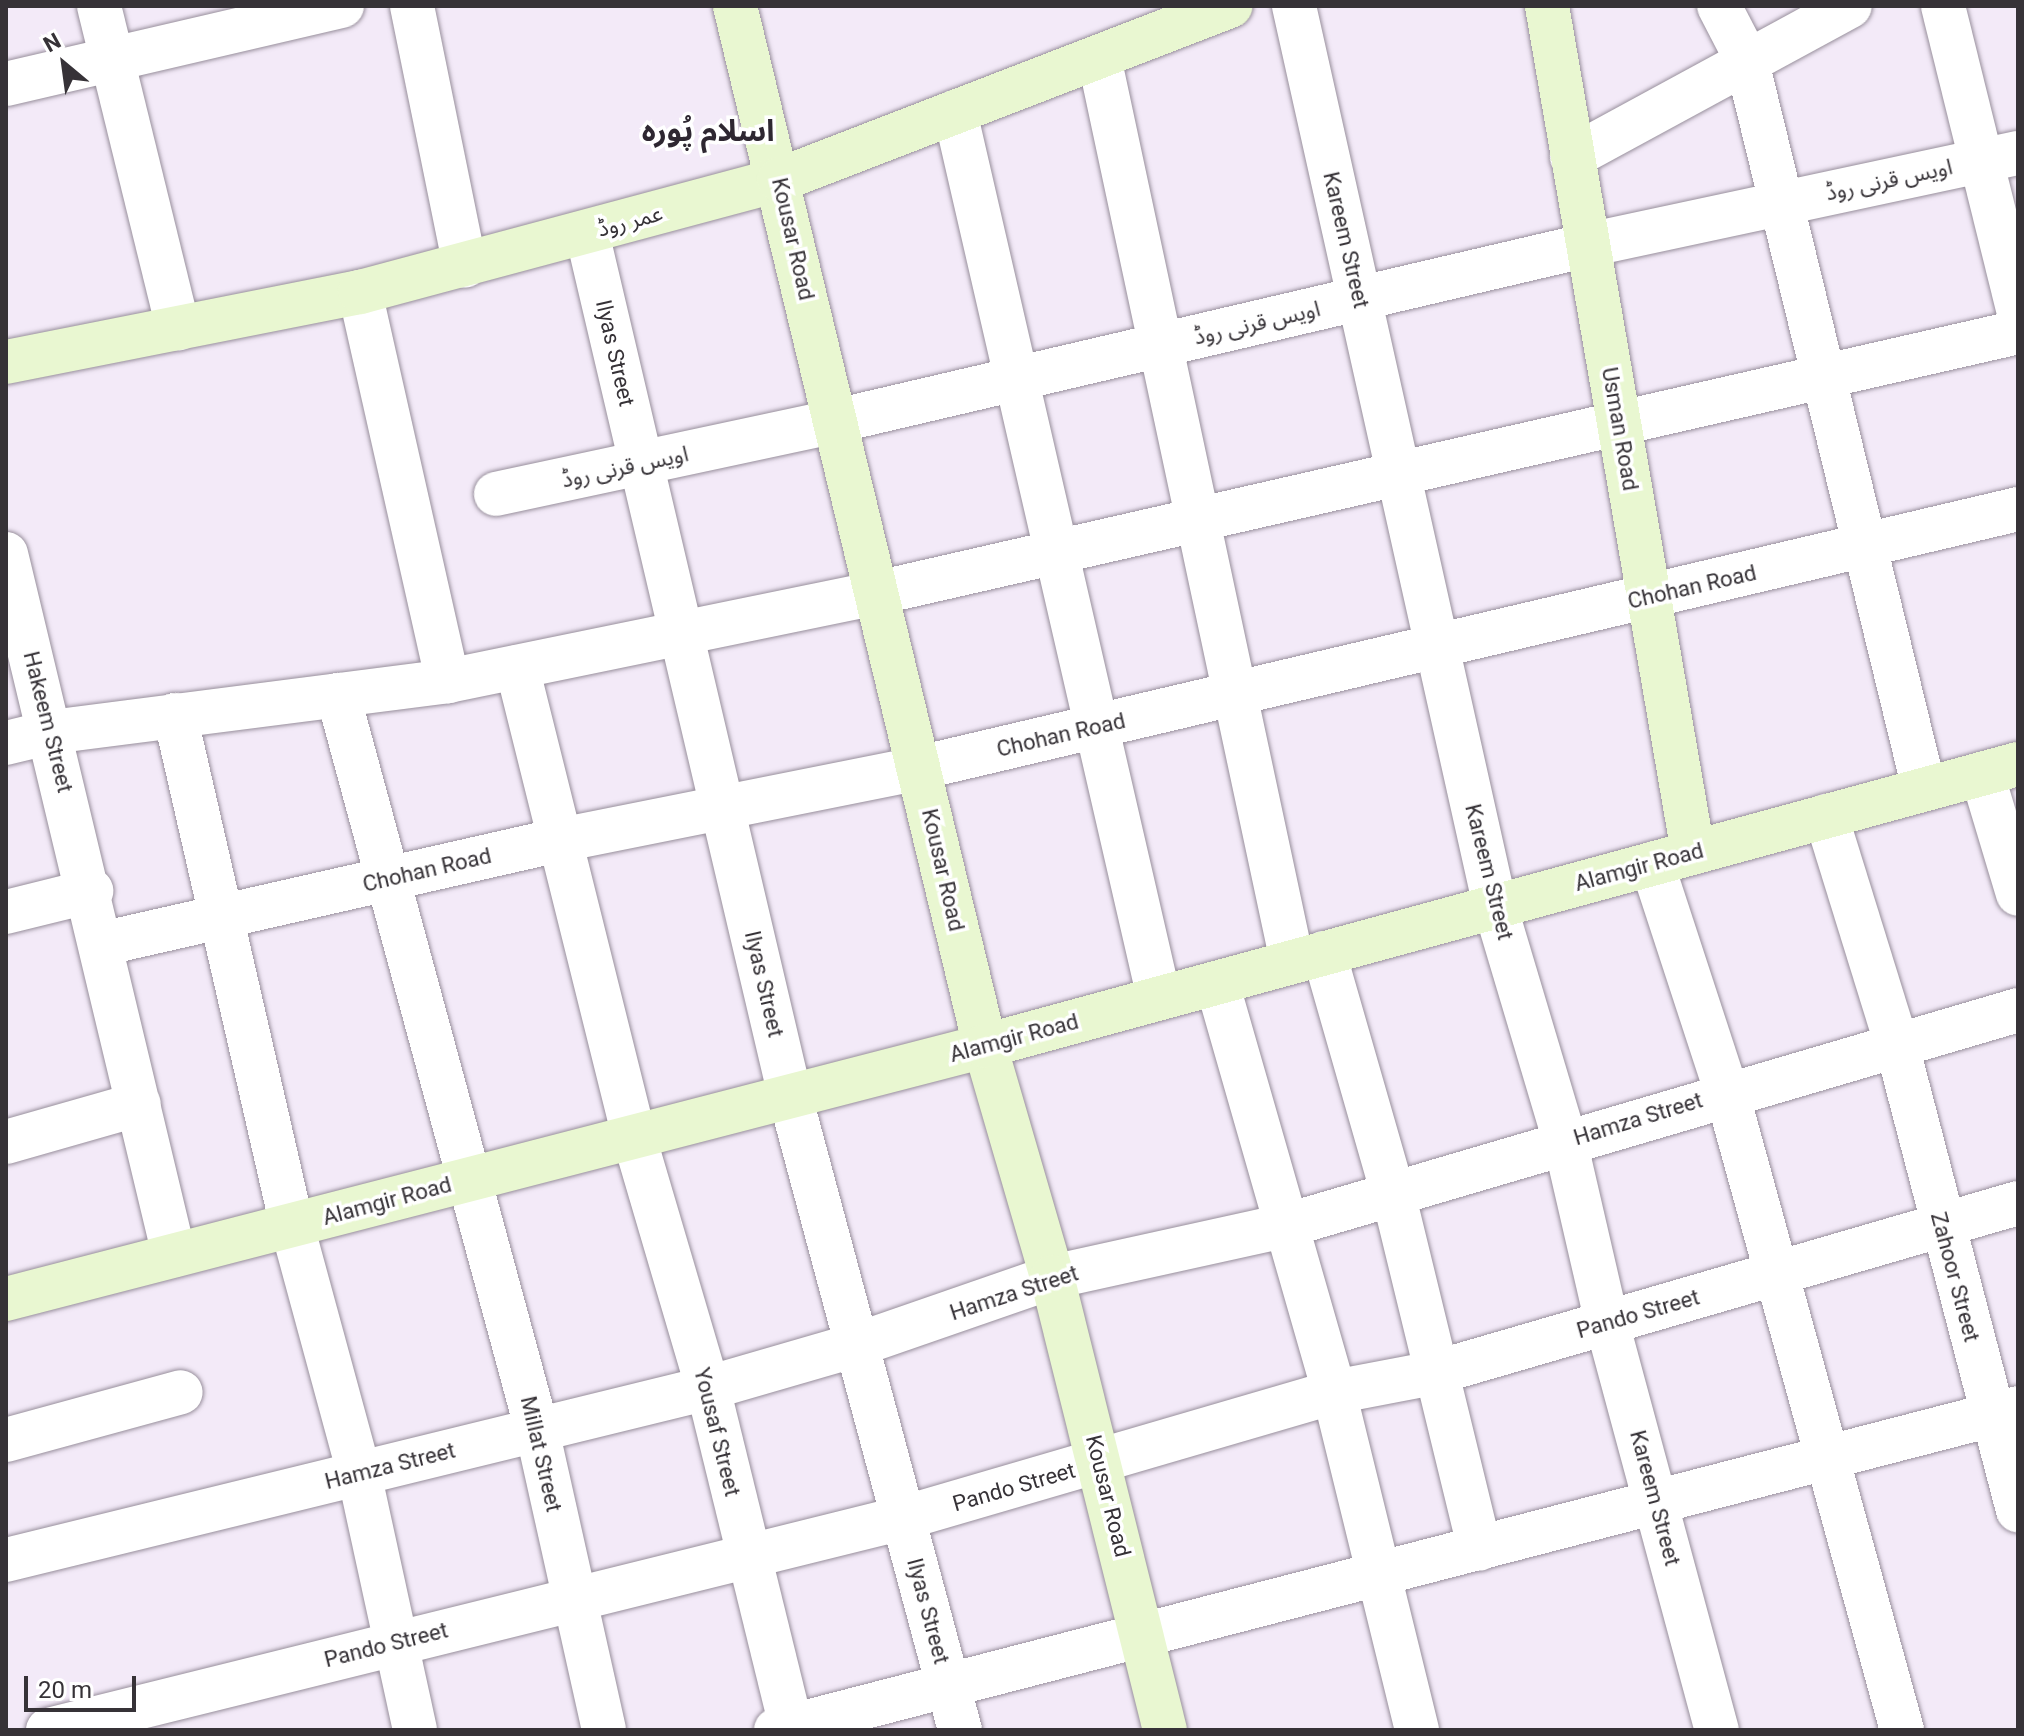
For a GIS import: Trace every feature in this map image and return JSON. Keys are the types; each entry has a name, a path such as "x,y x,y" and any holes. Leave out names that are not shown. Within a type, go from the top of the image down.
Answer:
{"street":[{"path":"99,6 178,328"},
{"path":"6,84 342,6"},
{"path":"412,6 465,266"},
{"name":"Kousar Road","path":"735,6 985,1046 1052,1277 1165,1730"},
{"name":"عمر روڈ","path":"6,362 360,292 779,180 1231,6"},
{"name":"Kareem Street","path":"1294,6 1495,906 1565,1141 1607,1323 1717,1730"},
{"name":"Usman Road","path":"1547,6 1649,598 1672,858"},
{"path":"1719,6 1746,58 1924,789"},
{"path":"1572,157 1746,58 1850,6"},
{"path":"1943,6 2000,156 2018,309"},
{"path":"1099,57 1235,693 1308,957 1393,1193 1434,1373 1480,1549"},
{"path":"955,112 1159,998"},
{"name":"اویس قرنی روڈ","path":"496,494 836,421 1588,245 2000,156"},
{"name":"Ilyas Street","path":"587,233 790,1096 859,1344 960,1730"},
{"path":"360,292 448,681"},
{"path":"6,743 51,732 448,681 517,667 877,593 1619,426 2018,332"},
{"name":"Chohan Road","path":"101,944 560,840 919,768 2018,509"},
{"name":"Hakeem Street","path":"6,554 91,891 101,944"},
{"name":"Yousaf Street","path":"517,667 634,1137 708,1388 787,1729"},
{"name":"Millat Street","path":"338,695 537,1430 604,1730"},
{"path":"175,715 292,1226 359,1473 415,1730"},
{"path":"2000,769 2018,894"},
{"name":"Alamgir Road","path":"6,1299 985,1046 2000,769"},
{"name":"Zahoor Street","path":"1826,816 1896,1042 1940,1226 2005,1412 2018,1510"},
{"path":"1672,858 1727,1093 1902,1730"},
{"path":"6,912 91,891"},
{"path":"101,944 174,1255"},
{"path":"1217,983 1334,1392 1375,1576 1417,1730"},
{"name":"Hamza Street","path":"6,1560 708,1388 859,1344 1052,1277 1288,1225 1896,1042 2018,1010"},
{"path":"6,1142 139,1104"},
{"name":"Pando Street","path":"48,1730 572,1597 903,1518 1100,1463 1334,1392 1434,1373 2018,1203"},
{"path":"6,1440 181,1392"},
{"path":"787,1729 2005,1412"}],"district":[{"name":"اسلام پُورہ","path":"708,131"}]}
